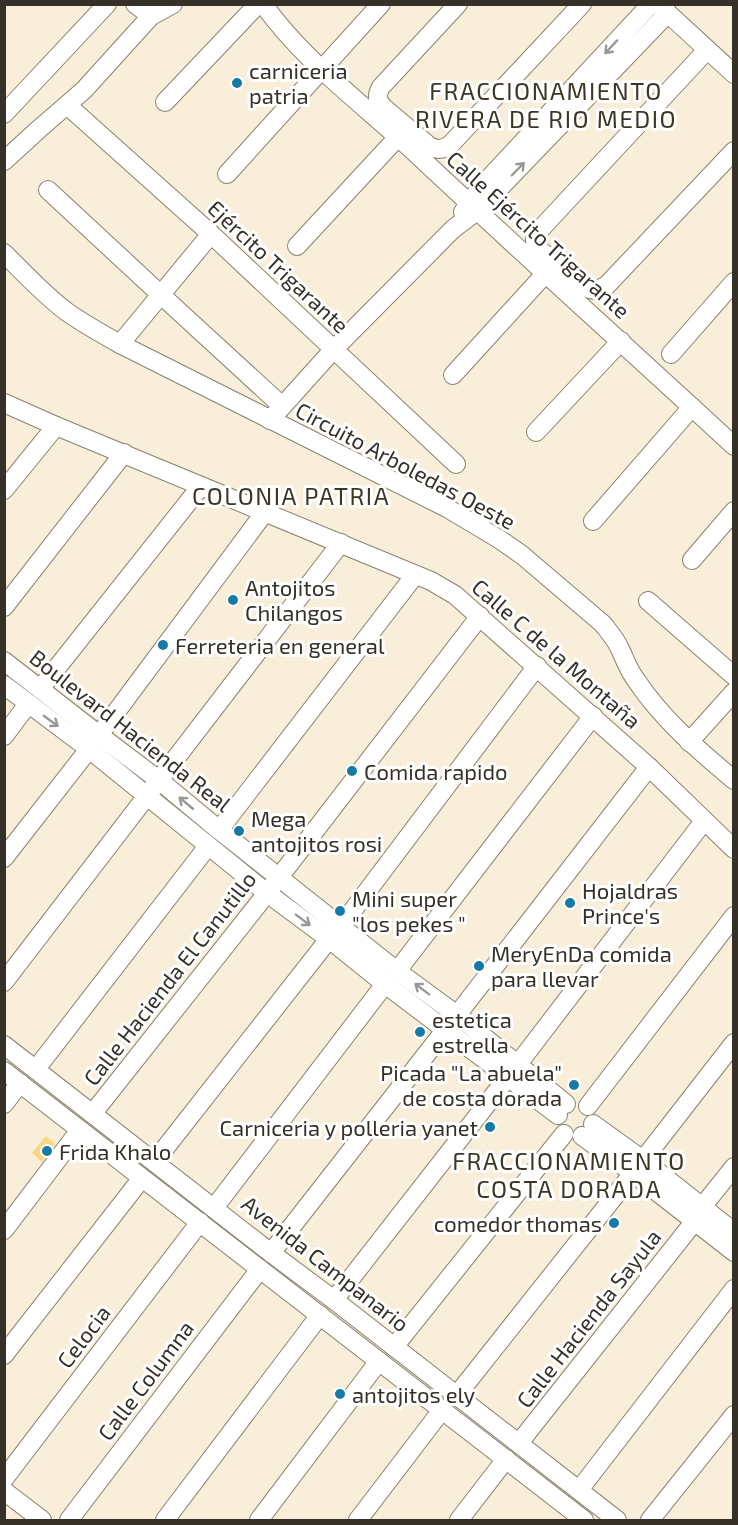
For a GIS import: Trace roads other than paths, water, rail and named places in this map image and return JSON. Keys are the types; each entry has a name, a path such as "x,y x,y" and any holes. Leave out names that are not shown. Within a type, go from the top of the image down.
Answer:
{"street":[{"path":"4,114 107,4"},
{"path":"135,4 151,16"},
{"path":"4,161 103,70 151,16 173,4"},
{"path":"165,102 258,4"},
{"name":"Calle Ejército Trigarante","path":"263,4 289,38 322,70 734,446"},
{"path":"227,174 381,4"},
{"path":"458,4 381,87 377,97 384,108 436,150 450,145 582,4"},
{"path":"472,207 480,188 651,4"},
{"path":"270,420 333,350 453,229 663,9 734,74"},
{"path":"707,50 536,234 535,244 582,286 595,291 602,289 734,151"},
{"name":"Ejército Trigarante","path":"67,105 210,234 456,464"},
{"path":"297,246 398,137"},
{"path":"48,190 282,406"},
{"path":"120,344 210,234"},
{"name":"Circuito Arboledas Oeste","path":"4,253 46,295 91,329 447,508 522,555 603,624 621,650 627,668 637,683 689,742 734,780"},
{"path":"453,375 545,274"},
{"path":"671,354 734,282"},
{"path":"536,432 621,341"},
{"name":"Calle C de la Montaña","path":"4,403 431,581 455,595 650,767 734,849"},
{"path":"593,520 692,408"},
{"path":"4,490 56,426"},
{"path":"4,607 124,453"},
{"path":"40,688 201,486"},
{"path":"692,560 734,511"},
{"path":"4,858 94,742 265,512"},
{"path":"4,982 341,543"},
{"path":"219,830 415,575"},
{"path":"648,601 734,676"},
{"name":"Calle Hacienda El Canutillo","path":"93,1113 480,616"},
{"name":"Boulevard Hacienda Real","path":"4,661 40,688 148,796 208,846 267,892 335,932"},
{"path":"154,1161 335,932 537,666"},
{"name":"Boulevard Hacienda Real","path":"4,685 28,704 160,781 279,877 335,932 391,978 452,1022 562,1109"},
{"path":"689,742 734,692"},
{"path":"4,736 28,704"},
{"path":"214,1208 593,716"},
{"path":"271,1253 650,767"},
{"path":"334,1300 704,821"},
{"path":"36,1069 208,846"},
{"path":"588,1106 734,916"},
{"path":"457,1395 734,1043"},
{"name":"Avenida Campanario","path":"4,1045 617,1521"},
{"name":"Avenida Campanario","path":"4,1071 506,1459 562,1514 584,1521"},
{"path":"4,1104 20,1083"},
{"path":"394,1347 580,1132 593,1114 588,1106 573,1101 562,1109 558,1122 560,1129 580,1132 638,1167 698,1214 734,1252"},
{"path":"4,1230 80,1130"},
{"name":"Calle Hacienda Sayula","path":"519,1443 734,1167"},
{"path":"4,1355 142,1178"},
{"path":"698,1214 734,1232"},
{"name":"Celocia","path":"4,1479 200,1222"},
{"name":"Calle Columna","path":"69,1521 260,1269"},
{"path":"579,1490 734,1289"},
{"path":"165,1521 320,1315"},
{"path":"259,1521 379,1361"},
{"path":"358,1521 442,1410"},
{"path":"650,1521 734,1415"},
{"path":"459,1521 506,1459"},
{"path":"4,1491 42,1521"}],"place":[{"name":"carniceria patria","path":"237,83"},
{"name":"Antojitos Chilangos","path":"233,600"},
{"name":"Ferreteria en general","path":"163,645"},
{"name":"Comida rapido","path":"352,771"},
{"name":"Mega antojitos rosi","path":"239,831"},
{"name":"Hojaldras Prince's","path":"570,903"},
{"name":"Mini super \"los pekes \"","path":"340,911"},
{"name":"MeryEnDa comida para llevar","path":"479,966"},
{"name":"estetica estrella","path":"420,1032"},
{"name":"Picada \"La abuela\" de costa dorada","path":"574,1085"},
{"name":"Carniceria y polleria yanet","path":"490,1127"},
{"name":"Frida Khalo","path":"47,1151"},
{"name":"comedor thomas","path":"614,1223"},
{"name":"antojitos ely","path":"340,1394"}],"district":[{"name":"FRACCIONAMIENTO RIVERA DE RIO MEDIO","path":"546,104"},
{"name":"COLONIA PATRIA","path":"291,495"},
{"name":"FRACCIONAMIENTO COSTA DORADA","path":"569,1174"}]}
